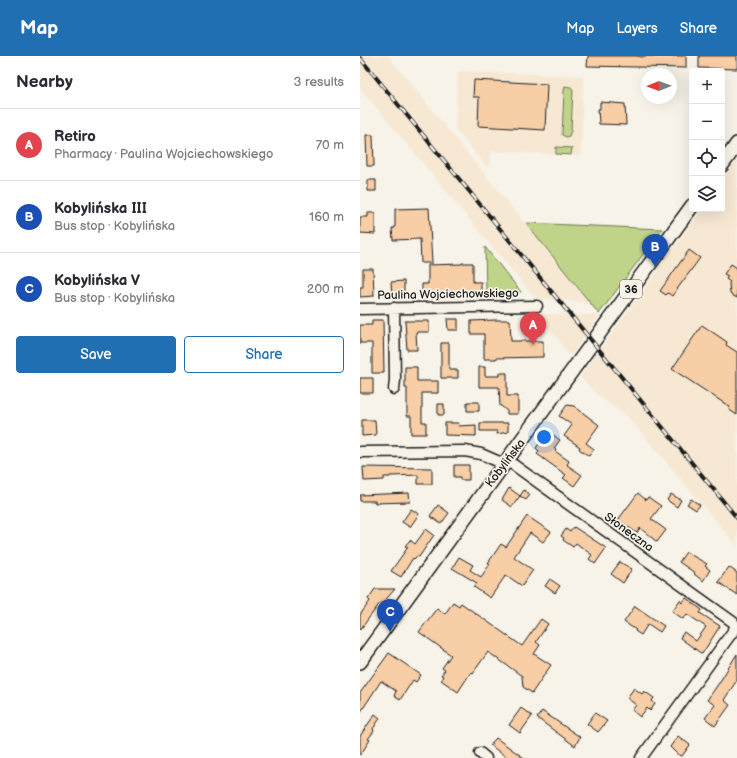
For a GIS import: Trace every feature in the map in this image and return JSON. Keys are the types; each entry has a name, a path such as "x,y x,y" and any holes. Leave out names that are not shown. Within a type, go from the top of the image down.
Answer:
{"main road":[{"path":"725,161 737,144"},
{"name":"Kobylińska","path":"360,662 689,210"}],"street":[{"name":"Paulina Wojciechowskiego","path":"360,309 537,306"},
{"path":"394,308 394,389"},
{"name":"Słoneczna","path":"360,452 465,451 480,454 504,464 511,463 734,622 737,627 641,758"}],"shaded area":[{"path":"360,56 388,56 590,303 535,298 360,88"},
{"path":"458,71 583,76 581,156 491,151 490,166 485,165 455,129"},
{"path":"737,160 737,546 628,417 600,397 580,377 700,212 725,212 725,177"},
{"path":"539,314 547,314 600,315 570,356"}],"green space":[{"path":"565,86 571,87 573,90 571,131 569,136 566,137 562,135"},
{"path":"556,147 572,148 571,155 556,154"},
{"path":"526,223 662,229 599,314"},
{"path":"485,247 521,292 486,293"}],"building":[{"path":"588,56 686,56 686,68 587,66"},
{"path":"699,56 737,56 737,69 699,68"},
{"path":"474,80 547,84 545,130 478,126 479,97 473,97"},
{"path":"600,102 625,104 626,125 599,124 598,109 600,109"},
{"path":"366,135 373,135 374,166 367,166"},
{"path":"368,180 376,180 376,191 368,191"},
{"path":"429,208 432,263 421,263 420,239 393,240 392,228 395,228 395,209"},
{"path":"368,213 375,213 375,234 360,233 360,217 368,217"},
{"path":"689,250 700,258 672,296 668,293 666,295 660,291"},
{"path":"473,263 473,282 481,282 481,294 422,295 422,284 428,284 428,265"},
{"path":"731,264 737,268 737,298 730,294 730,282 726,279 728,276 724,274"},
{"path":"363,269 373,269 374,296 360,297 360,287 363,287"},
{"path":"404,281 404,296 392,296 391,282"},
{"path":"447,319 458,319 458,330 448,330"},
{"path":"372,320 383,320 384,373 372,373 372,343 360,343 360,325 372,325"},
{"path":"510,320 511,341 543,341 543,357 484,359 484,334 471,334 471,321"},
{"path":"405,321 429,321 429,332 416,332 417,350 407,350"},
{"path":"702,325 727,342 726,345 737,352 737,415 728,409 730,407 672,369"},
{"path":"441,343 449,343 449,370 458,370 458,378 441,378"},
{"path":"405,367 417,367 417,381 438,381 438,393 422,393 422,422 426,422 426,434 411,434 411,416 407,416"},
{"path":"479,367 485,367 485,376 500,376 500,373 507,373 507,396 518,396 518,414 507,414 507,411 500,406 499,387 479,387"},
{"path":"360,378 373,378 373,393 360,393"},
{"path":"467,402 479,402 479,411 467,411"},
{"path":"438,404 444,404 444,415 438,415"},
{"path":"567,405 574,406 599,425 586,443 594,449 589,456 579,449 580,447 564,436 572,425 559,416"},
{"path":"362,420 375,420 376,435 362,436"},
{"path":"445,423 459,423 458,426 476,425 476,436 445,435"},
{"path":"480,423 508,423 508,432 497,434 497,431 480,431"},
{"path":"548,431 560,440 554,448 556,450 555,451 569,461 567,465 582,475 574,486 563,478 566,475 537,454 539,451 536,448"},
{"path":"454,465 469,465 469,480 460,480 460,477 454,477"},
{"path":"363,467 432,468 432,484 418,484 418,475 390,476 384,477 384,480 364,481"},
{"path":"509,488 520,496 512,507 502,500"},
{"path":"524,490 530,495 526,500 520,496"},
{"path":"409,493 410,502 375,503 375,501 360,501 360,495"},
{"path":"638,493 646,500 648,497 661,506 651,519 666,530 657,542 640,528 637,533 618,520"},
{"path":"671,494 681,500 677,507 667,500"},
{"path":"691,499 700,505 696,510 687,504"},
{"path":"438,505 449,513 441,524 430,516"},
{"path":"411,509 419,514 410,527 402,522"},
{"path":"527,516 551,532 543,542 530,533 514,557 533,570 522,586 506,575 490,598 474,587 477,583 452,568 459,557 473,565 470,570 481,577 490,564 488,563 501,544 506,547"},
{"path":"574,527 606,548 595,564 589,559 592,555 576,543 573,547 563,540 564,538 561,536 566,529 570,532"},
{"path":"426,529 434,535 419,557 417,556 414,559 413,558 401,577 391,571 408,547 405,546 410,540 415,544"},
{"path":"686,552 707,564 705,566 710,570 703,581 694,574 695,573 679,562"},
{"path":"620,562 632,569 623,583 611,574"},
{"path":"729,567 737,573 737,595 718,582"},
{"path":"550,579 560,586 555,593 545,586"},
{"path":"375,589 395,589 382,604 380,603 360,630 360,615 370,601 368,599"},
{"path":"686,598 702,610 700,613 720,626 702,654 680,638 684,632 696,641 706,627 687,614 683,619 672,611 680,600 682,603"},
{"path":"453,602 459,606 461,603 522,646 541,619 548,624 536,642 540,645 534,654 551,665 532,693 523,687 522,676 488,652 473,673 471,672 458,692 441,680 443,676 441,675 445,670 442,668 451,655 419,632 437,608 445,614"},
{"path":"635,606 664,626 660,632 648,624 641,635 624,622"},
{"path":"389,653 421,675 416,682 413,680 400,700 394,696 396,691 381,681 360,713 360,693"},
{"path":"737,654 737,680 724,700 730,705 715,726 705,718 715,705 707,700"},
{"path":"634,688 642,694 644,691 654,698 652,701 655,704 650,711 647,708 640,717 632,710 636,705 627,698"},
{"path":"521,708 532,716 520,733 509,725"},
{"path":"542,711 580,737 575,746 537,718"},
{"path":"595,713 607,721 598,732 587,724"},
{"path":"375,714 380,718 373,729 374,731 368,739 370,740 360,755 360,736"},
{"path":"678,736 690,745 682,756 677,754 670,747"},
{"path":"496,738 524,758 508,758 498,751 490,745"}],"railway":[{"path":"360,58 737,518"}],"place":[{"name":"Kobylińska III","path":"655,267"},
{"name":"Retiro","path":"533,345"},
{"name":"Kobylińska V","path":"390,632"}]}
